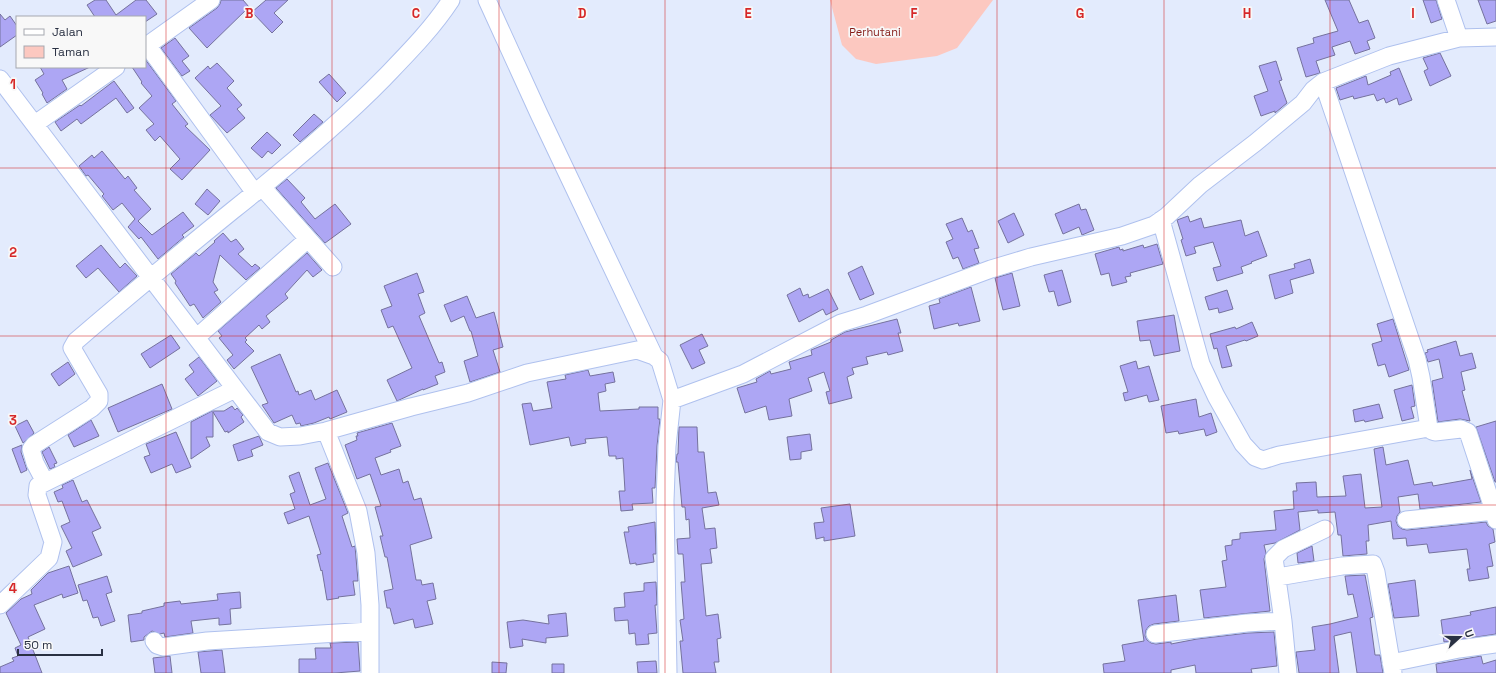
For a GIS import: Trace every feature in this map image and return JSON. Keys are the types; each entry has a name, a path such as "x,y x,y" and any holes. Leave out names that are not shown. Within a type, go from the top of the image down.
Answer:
{"street":[{"path":"211,0 146,46 259,190 308,239 333,267"},
{"path":"45,482 35,463 31,448 92,408 99,401 99,394 72,348 76,341 150,277 294,162 351,111 413,48 442,14 451,0"},
{"path":"487,0 539,114 654,356"},
{"path":"1446,0 1459,38"},
{"path":"672,400 743,374 841,323 867,315 991,268 1122,236 1154,224 1167,216 1200,185 1255,143 1303,103 1313,90 1323,82 1389,56 1459,38 1496,36"},
{"path":"35,124 115,68"},
{"path":"0,78 268,432 280,437 300,436 326,431 411,407 468,393 527,373 637,350 654,356 660,361 672,400 667,446 665,501 668,673"},
{"path":"1323,82 1417,359 1429,428 1435,432 1461,429 1468,432 1496,514 1406,520"},
{"path":"1161,220 1201,364 1216,396 1243,444 1255,457 1263,460 1279,455 1429,428"},
{"path":"197,337 308,239"},
{"path":"0,605 49,558 53,542 37,495 38,486 236,389"},
{"path":"326,431 358,512 366,553 370,605 370,673"},
{"path":"1288,673 1278,577 1274,558 1283,549 1325,529"},
{"path":"1278,577 1342,566 1372,564 1376,572 1392,668 1451,651 1496,644"},
{"path":"1155,634 1247,623 1283,621"},
{"path":"154,640 158,645 163,647 207,641 370,631"}],"green space":[{"name":"Perhutani","path":"830,0 993,0 957,48 937,56 876,64 856,59 842,45"}],"building":[{"path":"95,0 106,0 116,15 136,0 146,0 157,14 146,21 146,16 94,16 87,5"},
{"path":"221,0 243,0 249,7 207,48 189,28 217,8"},
{"path":"266,0 288,0 274,13 283,22 272,33 252,12"},
{"path":"1325,0 1349,0 1359,23 1368,20 1375,38 1367,41 1370,49 1355,54 1350,41 1332,47 1335,55 1316,61 1320,73 1306,77 1297,48 1314,43 1313,38 1338,31"},
{"path":"1423,0 1436,0 1442,19 1431,23"},
{"path":"1478,0 1496,0 1496,21 1487,24"},
{"path":"0,14 5,20 10,16 16,25 16,36 0,47"},
{"path":"175,38 189,56 182,61 190,71 182,76 161,48"},
{"path":"1440,53 1451,76 1430,86 1424,71 1428,69 1423,58"},
{"path":"146,60 176,101 172,104 188,124 185,126 210,150 182,180 170,169 180,159 160,136 155,141 146,130 154,124 139,108 152,96 141,83 142,82 133,68 146,68"},
{"path":"1276,61 1282,80 1279,81 1287,103 1275,113 1275,111 1261,116 1254,96 1268,91 1259,66"},
{"path":"217,63 234,81 227,88 242,105 237,109 245,118 227,133 210,115 221,106 195,78 208,66 210,69"},
{"path":"41,68 88,68 62,80 67,89 47,103 35,80 44,74"},
{"path":"1399,68 1412,100 1399,105 1397,98 1386,103 1384,98 1377,101 1374,94 1354,99 1353,96 1340,100 1336,88 1366,76 1368,85 1391,75 1390,72"},
{"path":"329,74 346,93 337,102 319,82"},
{"path":"114,81 134,108 127,113 116,98 81,124 77,119 61,131 55,122 80,105 81,106"},
{"path":"314,114 323,122 300,142 293,135"},
{"path":"267,132 281,145 272,154 268,151 262,158 251,148"},
{"path":"102,151 125,179 128,176 137,188 134,190 151,209 138,221 152,235 183,212 194,226 182,235 184,237 158,259 141,237 139,239 128,227 135,219 122,203 113,210 102,196 104,194 88,175 86,176 79,166 92,155 94,158"},
{"path":"287,179 305,198 301,202 315,219 335,204 351,224 325,243 276,188"},
{"path":"207,189 220,201 208,215 195,204"},
{"path":"1079,204 1081,210 1086,209 1094,230 1082,235 1079,227 1063,234 1055,214"},
{"path":"1014,213 1024,235 1008,243 998,221"},
{"path":"1188,216 1190,222 1201,218 1204,228 1241,220 1245,236 1258,231 1267,256 1241,267 1243,273 1217,281 1213,268 1221,266 1213,242 1194,247 1196,253 1186,256 1181,240 1183,239 1177,220"},
{"path":"962,218 968,232 972,230 979,248 974,249 979,263 963,269 958,257 953,259 946,242 953,239 946,224"},
{"path":"223,233 231,242 236,239 244,249 238,254 252,267 255,264 260,268 246,280 220,255 213,282 218,290 214,292 221,302 203,318 194,304 190,306 171,274 196,253 199,256"},
{"path":"1157,244 1163,264 1130,273 1131,276 1125,277 1127,282 1112,286 1109,273 1101,275 1095,254 1119,247 1120,250 1123,249 1123,251 1143,245 1144,248"},
{"path":"101,245 120,268 125,263 137,276 119,292 98,268 86,278 76,266"},
{"path":"307,253 322,270 313,277 307,270 285,294 288,298 266,316 270,322 262,329 259,325 245,338 247,340 245,342 254,351 234,369 227,360 233,355 219,338 222,336 218,331"},
{"path":"1310,259 1314,273 1290,280 1293,293 1275,299 1269,275 1295,268 1294,264"},
{"path":"862,266 874,294 860,300 848,273"},
{"path":"1062,270 1071,302 1058,306 1054,291 1049,292 1044,275"},
{"path":"417,273 424,292 418,294 425,313 419,316 439,363 442,362 445,372 435,376 438,384 397,401 387,380 412,368 393,326 388,328 381,310 392,306 384,286"},
{"path":"1012,273 1020,306 1003,310 995,278"},
{"path":"971,287 980,321 959,326 958,323 934,329 929,306 940,303 939,299"},
{"path":"800,288 803,296 808,294 809,298 828,289 838,309 826,315 823,309 799,322 787,295"},
{"path":"1227,290 1233,309 1219,313 1218,308 1209,310 1205,297"},
{"path":"467,296 476,318 494,312 503,347 493,350 500,372 470,382 464,361 478,356 471,331 464,316 451,322 444,305"},
{"path":"1174,315 1180,351 1154,356 1150,340 1140,341 1137,321"},
{"path":"897,319 901,333 898,333 903,351 888,355 887,352 866,357 868,364 852,368 854,374 847,377 852,398 829,404 826,392 830,391 824,372 808,378 812,391 789,399 792,416 769,420 766,406 745,413 737,388 757,382 756,379 770,371 771,374 791,369 789,362 812,355 811,350 831,342 831,340 845,332"},
{"path":"1393,319 1409,370 1389,377 1385,364 1378,366 1372,344 1382,341 1377,324"},
{"path":"1252,322 1258,336 1226,346 1232,366 1222,368 1217,348 1214,349 1210,334 1235,327 1236,329"},
{"path":"702,334 708,346 699,350 705,363 692,369 680,345"},
{"path":"171,335 180,348 150,368 141,354"},
{"path":"1456,341 1460,356 1472,353 1476,368 1461,372 1465,390 1462,391 1470,421 1460,419 1438,422 1432,381 1443,378 1439,359 1428,362 1425,353 1428,352 1427,350"},
{"path":"280,354 296,392 298,391 299,395 311,390 315,400 337,390 347,412 330,419 329,417 301,426 300,423 296,424 292,415 274,423 262,405 268,403 251,367"},
{"path":"199,357 217,381 198,396 185,379 194,372 189,365"},
{"path":"1136,361 1138,369 1149,366 1159,400 1149,402 1147,395 1125,401 1123,393 1128,392 1120,366"},
{"path":"68,362 75,374 59,386 51,374"},
{"path":"588,370 590,376 613,372 615,382 605,384 606,391 598,393 600,411 639,409 639,407 658,407 658,419 660,419 655,488 652,488 653,503 632,504 633,510 621,511 619,491 625,491 623,458 616,459 616,456 609,456 607,437 585,439 586,443 571,446 569,437 530,445 522,404 531,403 533,411 552,408 547,382 566,379 565,375"},
{"path":"162,384 172,409 118,432 108,408"},
{"path":"1412,385 1415,406 1411,407 1414,418 1402,421 1394,390"},
{"path":"1196,399 1199,417 1211,413 1217,432 1206,436 1204,429 1179,434 1178,431 1166,433 1161,406"},
{"path":"1379,404 1383,418 1365,422 1364,420 1355,422 1353,410"},
{"path":"232,406 235,410 237,408 243,415 241,417 244,422 228,433 228,431 225,432 213,412 213,437 206,437 210,446 191,459 191,422 212,411 224,411"},
{"path":"27,420 34,433 23,443 15,426"},
{"path":"91,420 99,436 74,447 68,435"},
{"path":"1496,421 1496,482 1495,482 1476,427"},
{"path":"392,423 401,446 390,450 391,452 375,458 381,475 399,469 403,483 408,481 414,500 421,498 432,538 410,545 416,580 421,580 422,585 433,583 436,599 427,601 433,624 415,628 413,619 394,624 390,608 387,608 384,591 393,589 387,557 385,557 380,536 383,536 375,507 381,506 370,474 357,479 345,445 357,440 357,433"},
{"path":"679,427 697,427 698,452 704,452 708,493 716,492 719,505 702,508 705,529 715,528 717,548 710,549 712,563 701,564 706,616 718,614 721,638 717,639 719,662 714,662 716,673 683,673 680,641 683,641 680,620 684,619 681,582 685,582 683,554 678,554 677,539 690,538 689,519 686,520 685,507 682,507 678,462 676,462 678,454"},
{"path":"176,432 191,467 176,473 172,464 151,473 144,457 150,455 146,444"},
{"path":"810,434 812,450 801,452 801,459 790,460 787,437"},
{"path":"259,436 263,445 251,450 253,456 238,461 233,445"},
{"path":"22,445 21,452 27,470 21,473 12,449"},
{"path":"49,447 57,463 54,464 55,467 50,469 42,452"},
{"path":"1383,447 1386,465 1408,460 1414,485 1432,482 1433,486 1472,479 1470,470 1481,502 1420,509 1418,494 1398,497 1400,512 1396,521 1398,526 1407,530 1486,522 1488,526 1493,529 1495,542 1489,544 1493,566 1487,567 1489,578 1469,581 1467,569 1470,569 1467,549 1429,553 1427,544 1407,546 1406,538 1393,539 1391,521 1368,525 1369,541 1366,541 1367,554 1343,556 1341,535 1338,535 1335,512 1318,513 1318,510 1298,512 1300,530 1275,543 1264,545 1266,553 1264,559 1270,611 1204,618 1200,590 1226,587 1222,561 1227,560 1225,546 1232,545 1232,540 1240,539 1240,533 1276,530 1274,511 1294,509 1293,491 1297,491 1296,483 1316,482 1317,497 1346,496 1343,476 1361,474 1365,508 1382,507 1374,449"},
{"path":"328,463 348,513 342,516 352,547 355,546 358,581 353,581 355,595 327,600 322,570 321,571 317,555 321,554 309,516 288,524 284,513 295,509 290,494 295,492 289,476 299,472 310,505 326,499 315,468"},
{"path":"73,480 82,502 87,500 101,528 92,532 102,555 73,567 66,551 72,548 61,526 70,522 62,501 58,502 54,492 63,488 62,485"},
{"path":"850,504 855,536 824,541 824,537 816,539 814,523 824,522 821,508"},
{"path":"655,522 656,554 653,554 654,562 636,565 636,563 630,564 624,532 629,532 628,527"},
{"path":"1312,546 1314,561 1298,563 1297,553"},
{"path":"69,566 78,593 63,598 62,594 34,605 45,629 28,637 42,673 0,673 0,667 14,661 12,658 18,656 15,648 21,645 6,613 21,599 32,594 31,590 48,573"},
{"path":"1365,575 1373,617 1370,618 1375,655 1380,655 1383,673 1357,673 1351,632 1334,636 1339,673 1299,673 1296,652 1315,650 1312,627 1358,617 1353,594 1348,595 1345,576"},
{"path":"107,576 112,592 106,594 115,621 101,626 98,617 93,618 87,600 83,601 78,585"},
{"path":"1415,580 1419,616 1394,618 1388,584"},
{"path":"656,582 657,605 655,605 657,633 648,634 649,644 636,645 635,633 629,634 628,620 615,621 614,608 625,607 624,593 644,591 644,583"},
{"path":"240,592 241,608 230,609 231,624 219,625 219,618 191,621 193,633 165,637 164,633 160,634 152,631 144,637 144,640 131,642 128,615 142,613 142,611 164,606 164,603 180,601 181,604 218,600 217,594"},
{"path":"1176,595 1179,621 1149,626 1146,630 1145,636 1151,643 1156,644 1171,642 1171,644 1197,639 1248,633 1274,632 1277,666 1251,669 1252,673 1196,673 1195,665 1171,670 1171,673 1104,673 1103,664 1125,661 1122,645 1144,641 1138,600"},
{"path":"1496,607 1496,634 1444,642 1441,620 1471,615 1470,612"},
{"path":"566,613 568,636 546,638 546,643 522,639 523,646 510,648 507,622 523,620 549,624 548,615"},
{"path":"358,642 360,671 299,673 299,659 316,659 315,648 331,648 330,643"},
{"path":"222,650 225,673 201,673 198,652"},
{"path":"170,656 172,673 155,673 153,658"},
{"path":"1481,656 1483,664 1496,660 1496,673 1437,673 1436,664"},
{"path":"656,661 657,673 638,673 637,662"},
{"path":"492,662 507,663 506,673 492,673"},
{"path":"552,664 564,664 564,673 552,673"}]}
